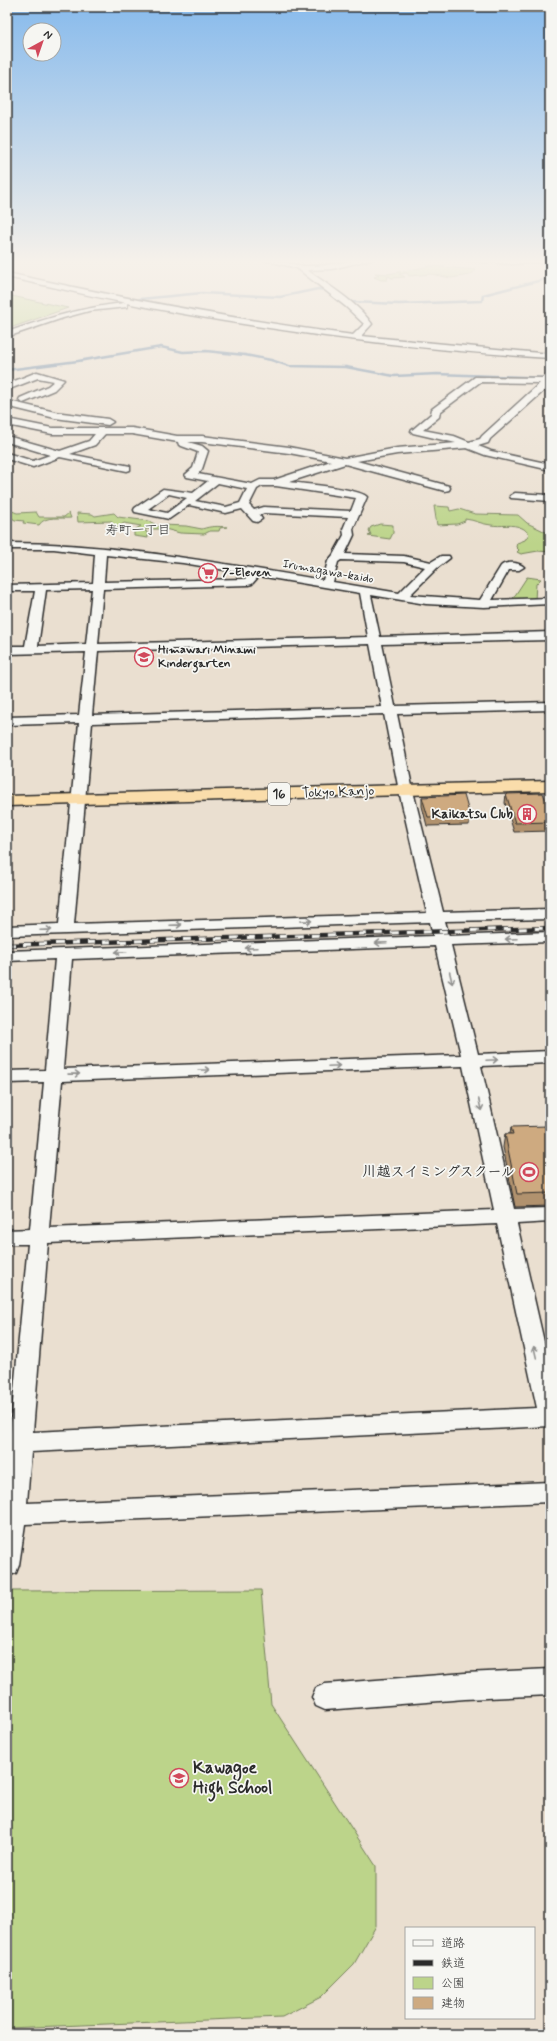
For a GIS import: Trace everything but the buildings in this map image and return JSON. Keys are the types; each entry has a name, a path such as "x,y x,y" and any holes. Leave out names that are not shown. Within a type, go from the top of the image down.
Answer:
{"highway":[{"name":"Tokyo Kanjo","path":"407,794 550,786"},
{"name":"Tokyo Kanjo","path":"7,801 78,803 407,794 550,794"},
{"name":"Tokyo Kanjo","path":"7,809 78,803"}],"street":[{"path":"528,354 550,356"},
{"path":"7,387 37,375 60,380 51,388 10,407"},
{"path":"547,381 478,379 435,412 436,415 416,431 438,434 488,453 550,468"},
{"path":"275,483 301,473 345,461 396,451 468,445 485,441 485,438 547,381"},
{"path":"7,397 23,400"},
{"path":"10,407 153,429 147,433"},
{"path":"7,422 52,431 147,433 177,439 202,439 267,447 345,461 445,488"},
{"path":"7,456 33,464 62,455 92,443 102,431"},
{"path":"7,439 62,455 127,468"},
{"path":"177,439 177,442 199,448 203,451 197,469 190,475 253,487"},
{"path":"216,480 191,499 226,510 244,505 253,487 260,483 275,483 354,494 362,497 348,529 349,535 338,557 333,561 327,584"},
{"path":"515,496 550,498"},
{"path":"244,505 255,516 264,510 354,514"},
{"path":"66,929 97,586 95,550 100,538"},
{"name":"Irumagawa-kaido","path":"7,546 54,546 183,560 401,598 446,603 484,604 550,601"},
{"path":"338,557 404,559 433,566"},
{"path":"401,598 433,566 445,558"},
{"path":"484,604 506,566 519,567"},
{"path":"7,588 248,582 257,572"},
{"path":"31,649 41,587"},
{"path":"13,1443 550,1417 471,1061 407,794 365,592"},
{"path":"7,650 550,636"},
{"path":"7,720 550,706"},
{"path":"7,931 550,914"},
{"path":"7,956 550,937"},
{"path":"7,1566 13,1443 38,1236 64,954"},
{"path":"7,1077 53,1074 471,1061 550,1057"},
{"path":"7,1237 550,1215"},
{"path":"10,1514 550,1492"},
{"path":"325,1697 465,1686 550,1682"}],"green space":[{"path":"434,506 449,507 450,511 459,509 475,514 518,515 527,523 550,534 550,552 538,551 521,554 517,552 519,550 516,547 517,543 525,540 529,534 524,529 510,525 487,524 465,519 465,521 457,524 437,525"},
{"path":"7,509 17,513 36,512 39,517 64,517 69,513 71,518 49,519 45,520 39,525 23,523 24,521 15,520 7,515"},
{"path":"77,513 92,514 95,516 114,513 118,517 149,521 160,527 162,525 186,526 202,529 214,526 227,527 220,528 219,531 210,531 204,534 180,533 165,529 146,529 145,531 147,532 148,538 134,536 134,530 141,526 124,523 115,529 115,531 106,532 109,530 108,527 113,526 112,521 78,522"},
{"path":"380,524 393,525 393,533 390,539 368,536 371,535 369,530 371,527"},
{"path":"527,577 541,579 536,584 535,600 512,600"},
{"name":"Kawagoe High School","path":"261,1590 271,1704 376,1866 376,1926 354,1964 321,1997 282,2017 7,2028 7,1591"}],"waterway":[{"path":"7,370 118,354"},
{"path":"238,354 271,360 289,366 346,367 394,376 437,374 550,378"}],"railway":[{"path":"7,945 550,928"}],"place":[{"name":"7-Eleven","path":"208,573"},
{"name":"Himawari Minami Kindergarten","path":"144,657"},
{"name":"Kaikatsu Club","path":"527,814"},
{"name":"川越スイミングスクール","path":"529,1172"},
{"name":"Kawagoe High School","path":"179,1778"}],"district":[{"name":"寿町一丁目","path":"138,530"}]}
